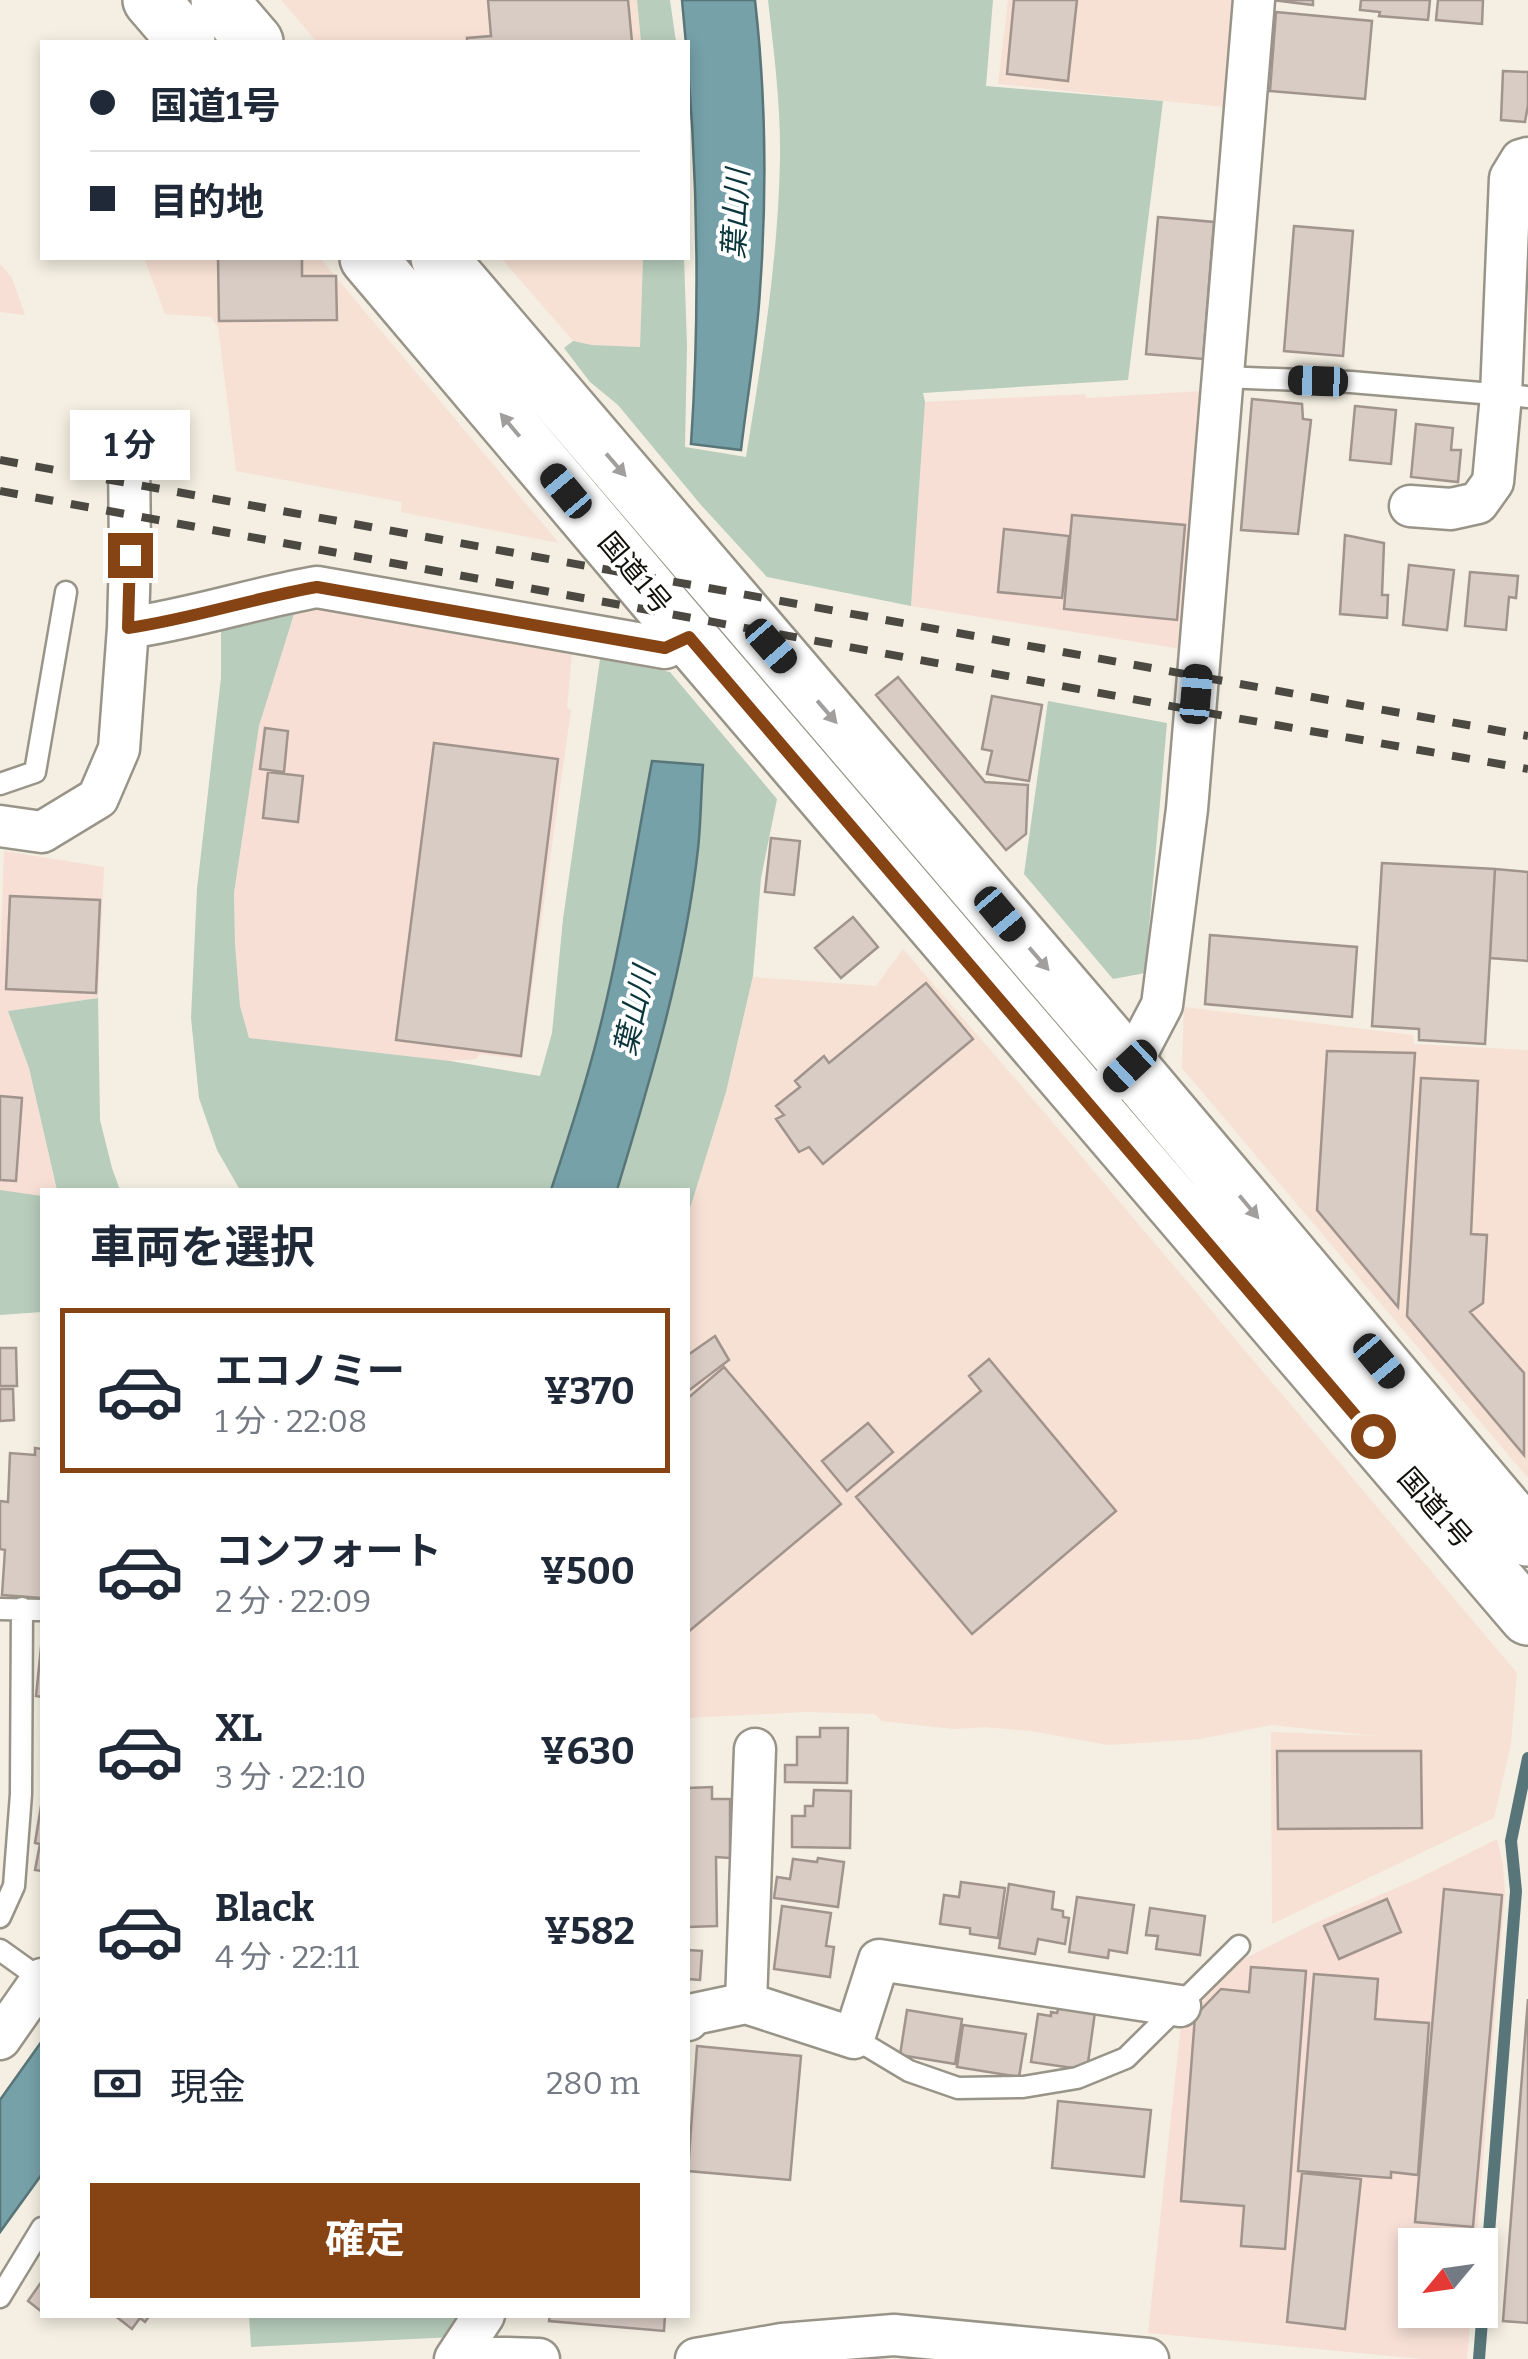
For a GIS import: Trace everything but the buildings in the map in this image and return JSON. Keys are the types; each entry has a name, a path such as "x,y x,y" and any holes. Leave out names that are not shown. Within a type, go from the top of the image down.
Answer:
{"highway":[{"path":"151,0 184,40"},
{"path":"219,0 254,40"},
{"name":"国道1号","path":"370,260 1528,1617"},
{"name":"国道1号","path":"441,260 1528,1538"}],"street":[{"path":"1089,1104 1130,1066 1162,1005 1186,809 1254,0"},
{"path":"1410,506 1451,509 1478,502 1492,482 1515,396 1510,178 1520,160 1528,158"},
{"path":"0,826 42,832 98,798 119,748 128,628 129,454"},
{"path":"128,628 171,622 317,587 665,648 689,637"},
{"path":"746,2002 756,1748"},
{"path":"690,2018 746,2002 854,2038 879,1960 1180,2006"},
{"path":"0,2040 40,1982"},
{"path":"458,2359 482,2318"},
{"path":"696,2359 782,2344 894,2335 1148,2359"},
{"path":"458,2359 539,2359"}],"lane":[{"path":"1222,377 1351,382 1515,396"},
{"path":"0,784 34,772 66,592"},
{"path":"0,1609 32,1609 14,1886 0,1917"},
{"path":"854,2038 909,2070 958,2088 1023,2087 1077,2078 1126,2058 1240,1946"},
{"path":"0,1950 40,1978"},
{"path":"0,2297 40,2231"}],"shaded area":[{"path":"281,0 637,0 641,40 315,40"},
{"path":"1008,0 1233,0 1225,107 998,84"},
{"path":"145,260 322,260 559,543 401,512 402,502 236,471 218,327 211,317 165,314"},
{"path":"503,260 643,260 640,347 573,341"},
{"path":"0,264 12,278 25,315 0,312"},
{"path":"1201,391 1181,649 911,606 925,402"},
{"path":"307,608 572,654 567,708 571,710 522,1059 480,1054 476,1059 450,1061 248,1038 240,1006 234,893 259,726 295,611"},
{"path":"4,851 104,867 98,998 8,1011 29,1068 57,1188 40,1188 40,1196 0,1191"},
{"path":"903,949 1517,1673 1511,1744 1494,1818 1272,1924 1271,1732 1377,1736 1271,1725 1200,1739 1108,1745 1031,1731 954,1729 882,1721 875,1714 805,1712 690,1718 690,1209 726,1092 753,977 876,986"},
{"path":"1184,1007 1413,1035 1414,1044 1528,1050 1528,1478 1182,1068"},
{"path":"1497,1839 1505,1893 1477,2228 1398,2228 1398,2328 1470,2328 1467,2359 1422,2359 1148,2333 1181,2024 1246,1958"}],"green space":[{"path":"637,0 670,0 676,40 641,40"},
{"path":"768,0 993,0 986,86 1163,101 1128,380 923,393 911,606 767,577 618,405 590,382 564,348 573,341 640,347 643,260 684,260 685,447 746,457 776,235 780,160"},
{"path":"295,611 259,726 234,893 240,1006 249,1038 450,1061 540,1076 552,1033 563,919 600,659 670,672 777,799 761,878 753,976 726,1092 690,1209 690,1188 618,1188 681,958 698,848 615,963 598,1036 552,1188 239,1188 217,1150 199,1098 191,1018 197,889 221,678 221,630"},
{"path":"1048,701 1167,723 1145,973 1113,979 1024,874"},
{"path":"98,998 100,1120 119,1188 57,1188 29,1068 8,1011"},
{"path":"0,1190 40,1196 40,1312 0,1315"},
{"path":"249,2318 464,2318 454,2337 251,2347"}],"water":[{"name":"葉山川","path":"682,0 755,0 763,109 764,217 757,330 741,450 691,444 696,221 690,40 685,40"},
{"name":"葉山川","path":"652,761 703,765 698,849 676,978 618,1188 552,1188 593,1054 621,933"},
{"path":"40,2044 40,2177 0,2232 0,2100"}],"waterway":[{"path":"1479,2359 1516,1891 1511,1841 1528,1758"}],"railway":[{"path":"0,460 1528,736"},
{"path":"0,491 1528,769"}],"route":[{"path":"130,555 128,628 171,622 317,587 665,648 689,637 1373,1436"}]}
